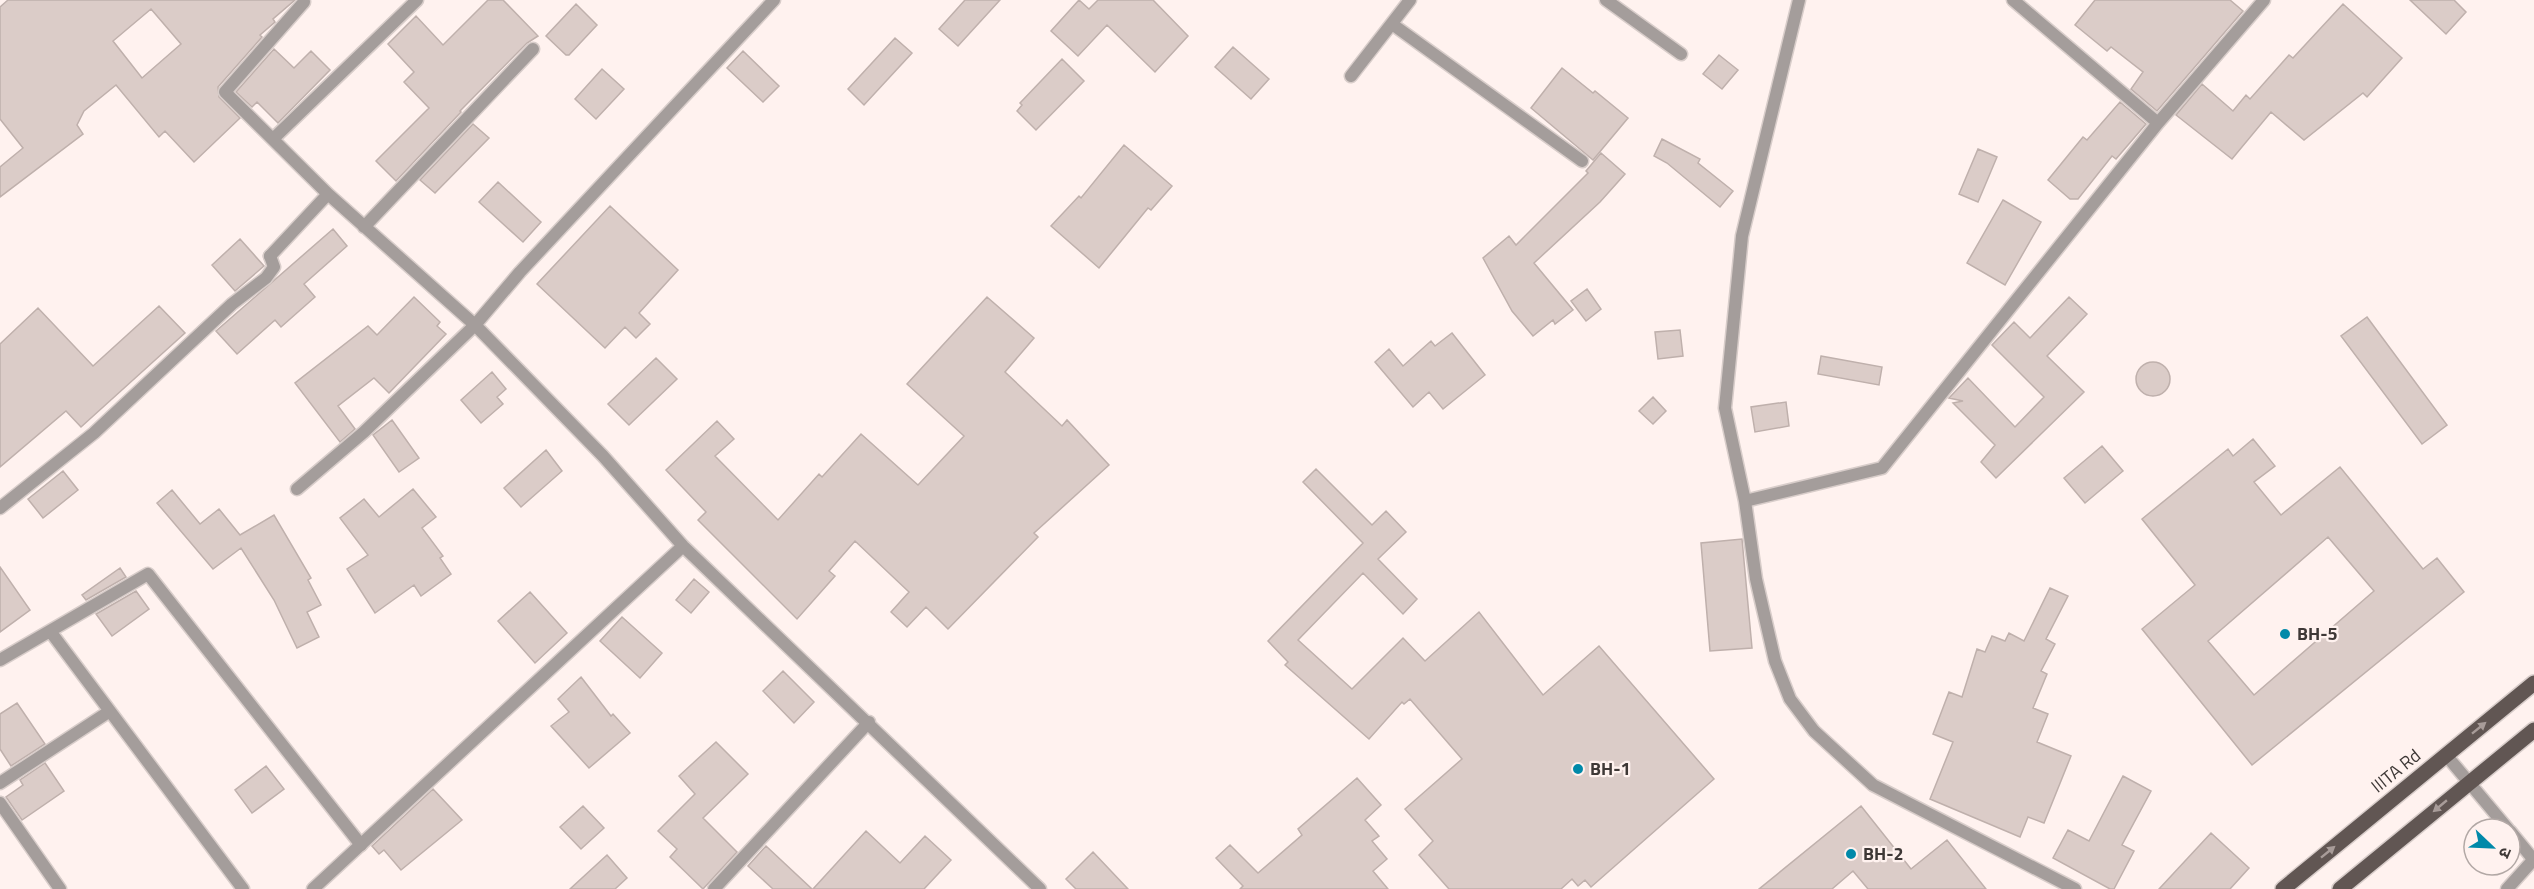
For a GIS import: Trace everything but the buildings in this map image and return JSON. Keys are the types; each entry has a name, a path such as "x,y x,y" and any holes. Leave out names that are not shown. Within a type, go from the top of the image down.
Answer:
{"main road":[{"name":"IIITA Rd","path":"2283,889 2534,683"},
{"path":"2340,889 2534,730"}],"street":[{"path":"273,139 417,0"},
{"path":"297,489 364,432 475,325 528,264 774,0"},
{"path":"1351,75 1410,0"},
{"path":"1606,0 1681,54"},
{"path":"1799,0 1742,236 1725,408 1745,501 1756,579 1775,661 1790,699 1815,731 1873,785 2076,889"},
{"path":"2013,0 2158,123"},
{"path":"1745,501 1882,468 2158,123 2264,0"},
{"path":"304,2 225,92 328,194 475,325 603,456 683,546 869,722 1040,889"},
{"path":"1392,24 1582,161"},
{"path":"364,226 533,49"},
{"path":"0,508 93,433 232,304 266,279 274,267 270,256 328,194"},
{"path":"313,889 683,546"},
{"path":"0,660 148,573 361,844"},
{"path":"50,631 243,889"},
{"path":"0,783 110,711"},
{"path":"714,889 869,722"},
{"path":"2446,755 2498,817"},
{"path":"0,803 60,889"},
{"path":"2507,889 2534,859 2522,845"}],"place":[{"name":"BH-5","path":"2285,634"},
{"name":"BH-1","path":"1578,769"},
{"name":"BH-2","path":"1851,854"}]}
